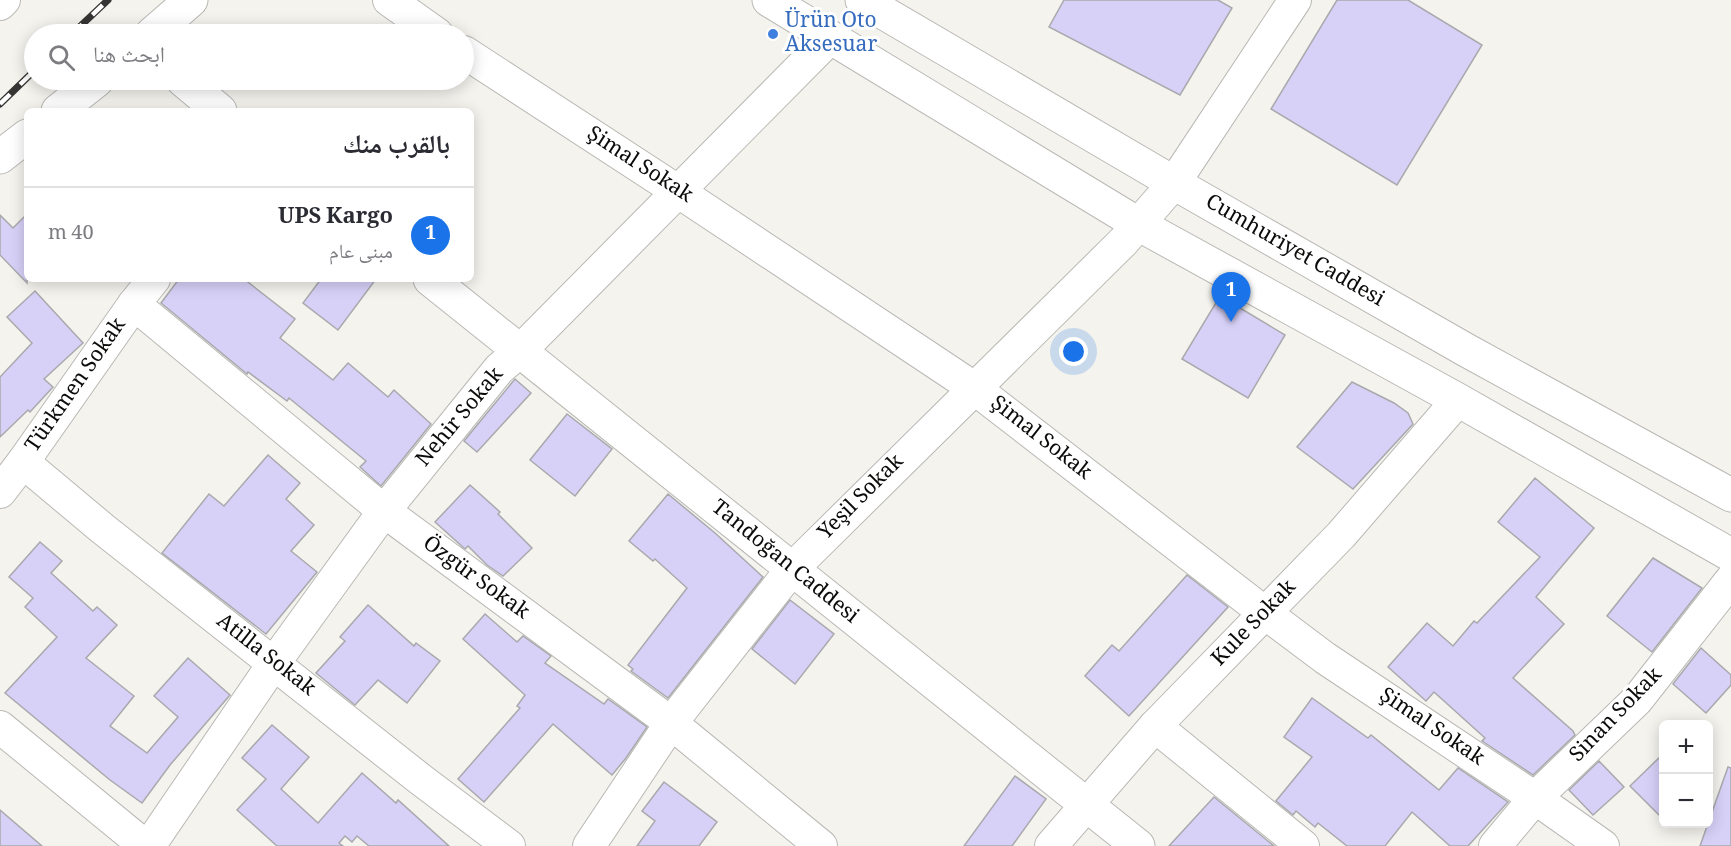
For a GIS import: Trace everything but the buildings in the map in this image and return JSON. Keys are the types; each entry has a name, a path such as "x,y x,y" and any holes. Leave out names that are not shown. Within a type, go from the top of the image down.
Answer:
{"main road":[{"path":"164,24 192,0"},
{"path":"769,0 1138,224 1458,400 1731,555"},
{"name":"Cumhuriyet Caddesi","path":"862,0 1466,351 1731,495"},
{"path":"62,108 84,90"},
{"path":"195,90 216,108"},
{"path":"0,157 24,138"},
{"name":"Tandoğan Caddesi","path":"434,282 1085,806 1138,846"}],"street":[{"path":"0,4 4,0"},
{"path":"389,0 423,24"},
{"name":"Yeşil Sokak","path":"589,846 671,723 792,569 1115,250 1174,183 1295,0"},
{"name":"Nehir Sokak","path":"147,846 274,663 384,511 499,369 520,351 679,192 830,38"},
{"name":"Şimal Sokak","path":"474,59 974,388 1325,658 1603,846"},
{"name":"Türkmen Sokak","path":"0,492 152,282"},
{"name":"Özgür Sokak","path":"134,304 384,511 671,723 821,846"},
{"name":"Kule Sokak","path":"1050,846 1155,726 1341,535 1458,400"},
{"name":"Atilla Sokak","path":"23,462 103,529 420,779 509,846"},
{"name":"Sinan Sokak","path":"1495,846 1535,798 1637,700 1731,580"},
{"path":"1155,726 1303,846"},
{"path":"0,727 147,846"}],"railway":[{"path":"83,24 108,0"},
{"path":"0,104 24,81"}],"place":[{"name":"Ürün Oto Aksesuar","path":"773,34"},
{"name":"UPS Kargo","path":"1231,322"}]}
